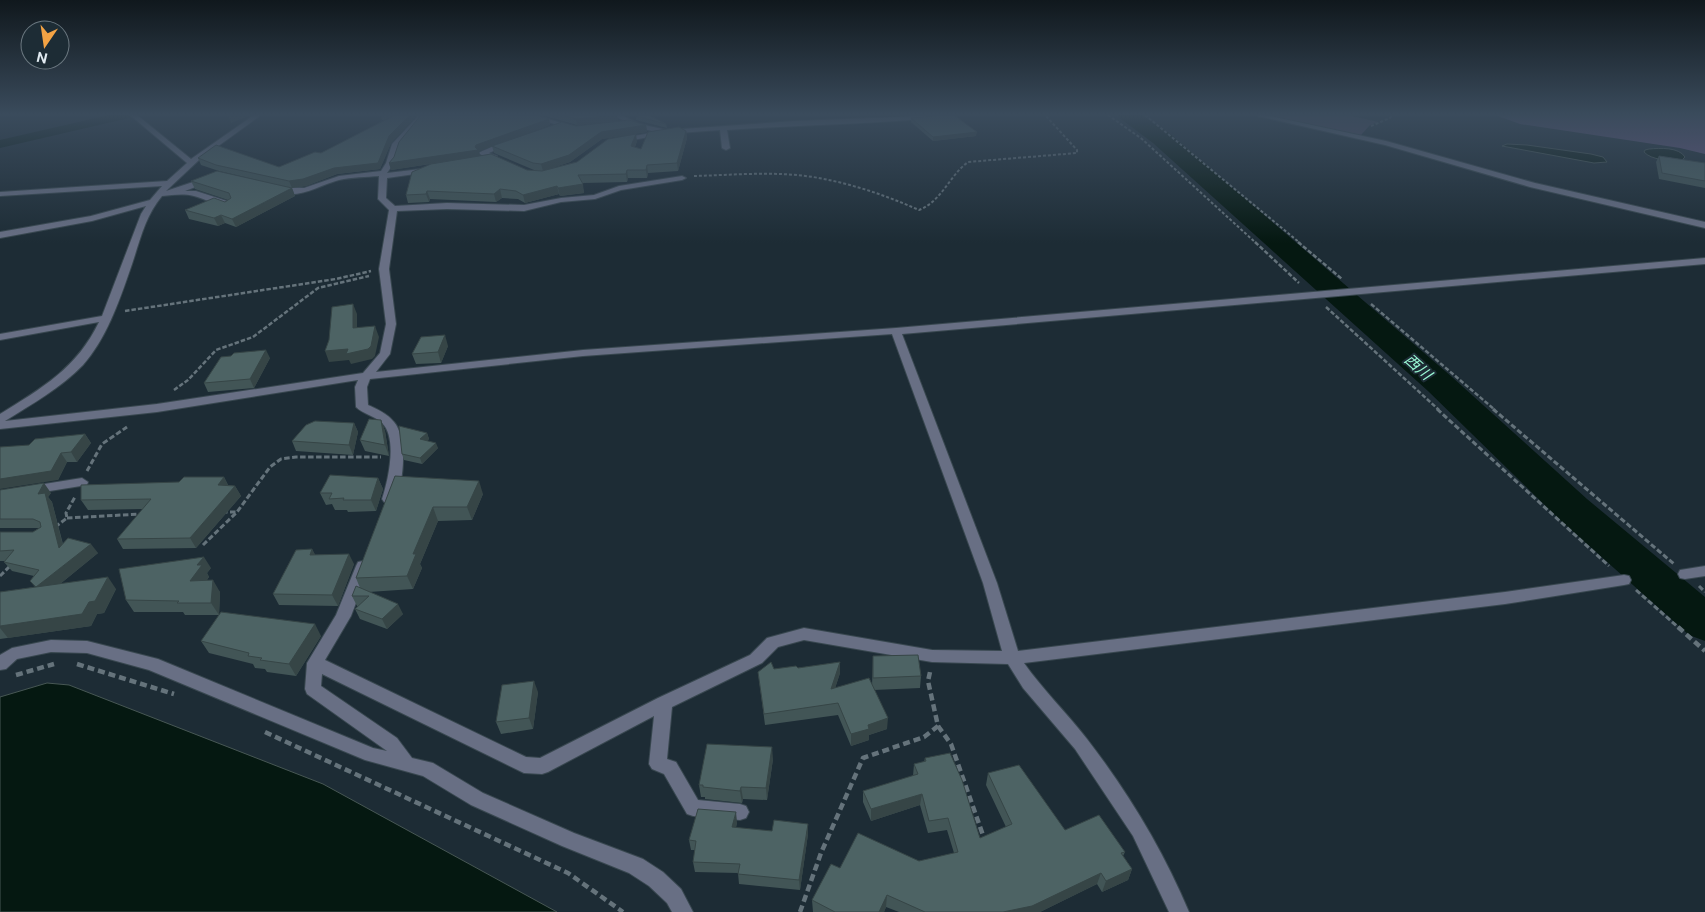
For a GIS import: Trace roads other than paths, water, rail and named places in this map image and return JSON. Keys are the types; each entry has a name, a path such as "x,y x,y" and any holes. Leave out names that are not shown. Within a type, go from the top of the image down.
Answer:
{"street":[{"path":"185,158 192,163"},
{"path":"0,419 46,389 76,365 92,343 107,316 145,214 169,183 199,158"},
{"path":"392,158 383,174 382,199 393,210 446,206 524,208 561,200 595,197 619,188 682,178"},
{"path":"474,162 494,158 506,162"},
{"path":"1434,158 1533,185 1705,225"},
{"path":"268,187 292,192 308,190 337,178 441,168"},
{"path":"0,235 92,218 171,193 219,175"},
{"path":"0,194 169,183"},
{"path":"171,193 193,193 229,205"},
{"path":"384,513 391,495 397,456 393,429 381,416 362,407 361,387 366,376 385,354 391,324 384,269 393,210"},
{"path":"0,425 143,410 366,376 583,353 896,331 1705,261"},
{"path":"0,337 107,316"},
{"path":"896,331 990,583 1012,658 1029,683 1081,744 1140,830 1179,912"},
{"path":"0,495 82,482"},
{"path":"370,548 343,616 315,663 313,689 391,743 406,762"},
{"path":"1685,574 1705,571"},
{"path":"315,663 524,765 542,766 664,703 756,659 773,642 804,634 932,656 1012,658 1505,598 1624,580"},
{"path":"0,664 12,654 51,646 87,647 152,664 370,755 406,762 427,769 477,799 569,840 636,866 656,879 674,896 684,912"},
{"path":"664,703 664,766 693,808 740,812"}],"waterway":[{"name":"西川","path":"1183,158 1440,384 1573,509 1705,623"}]}
